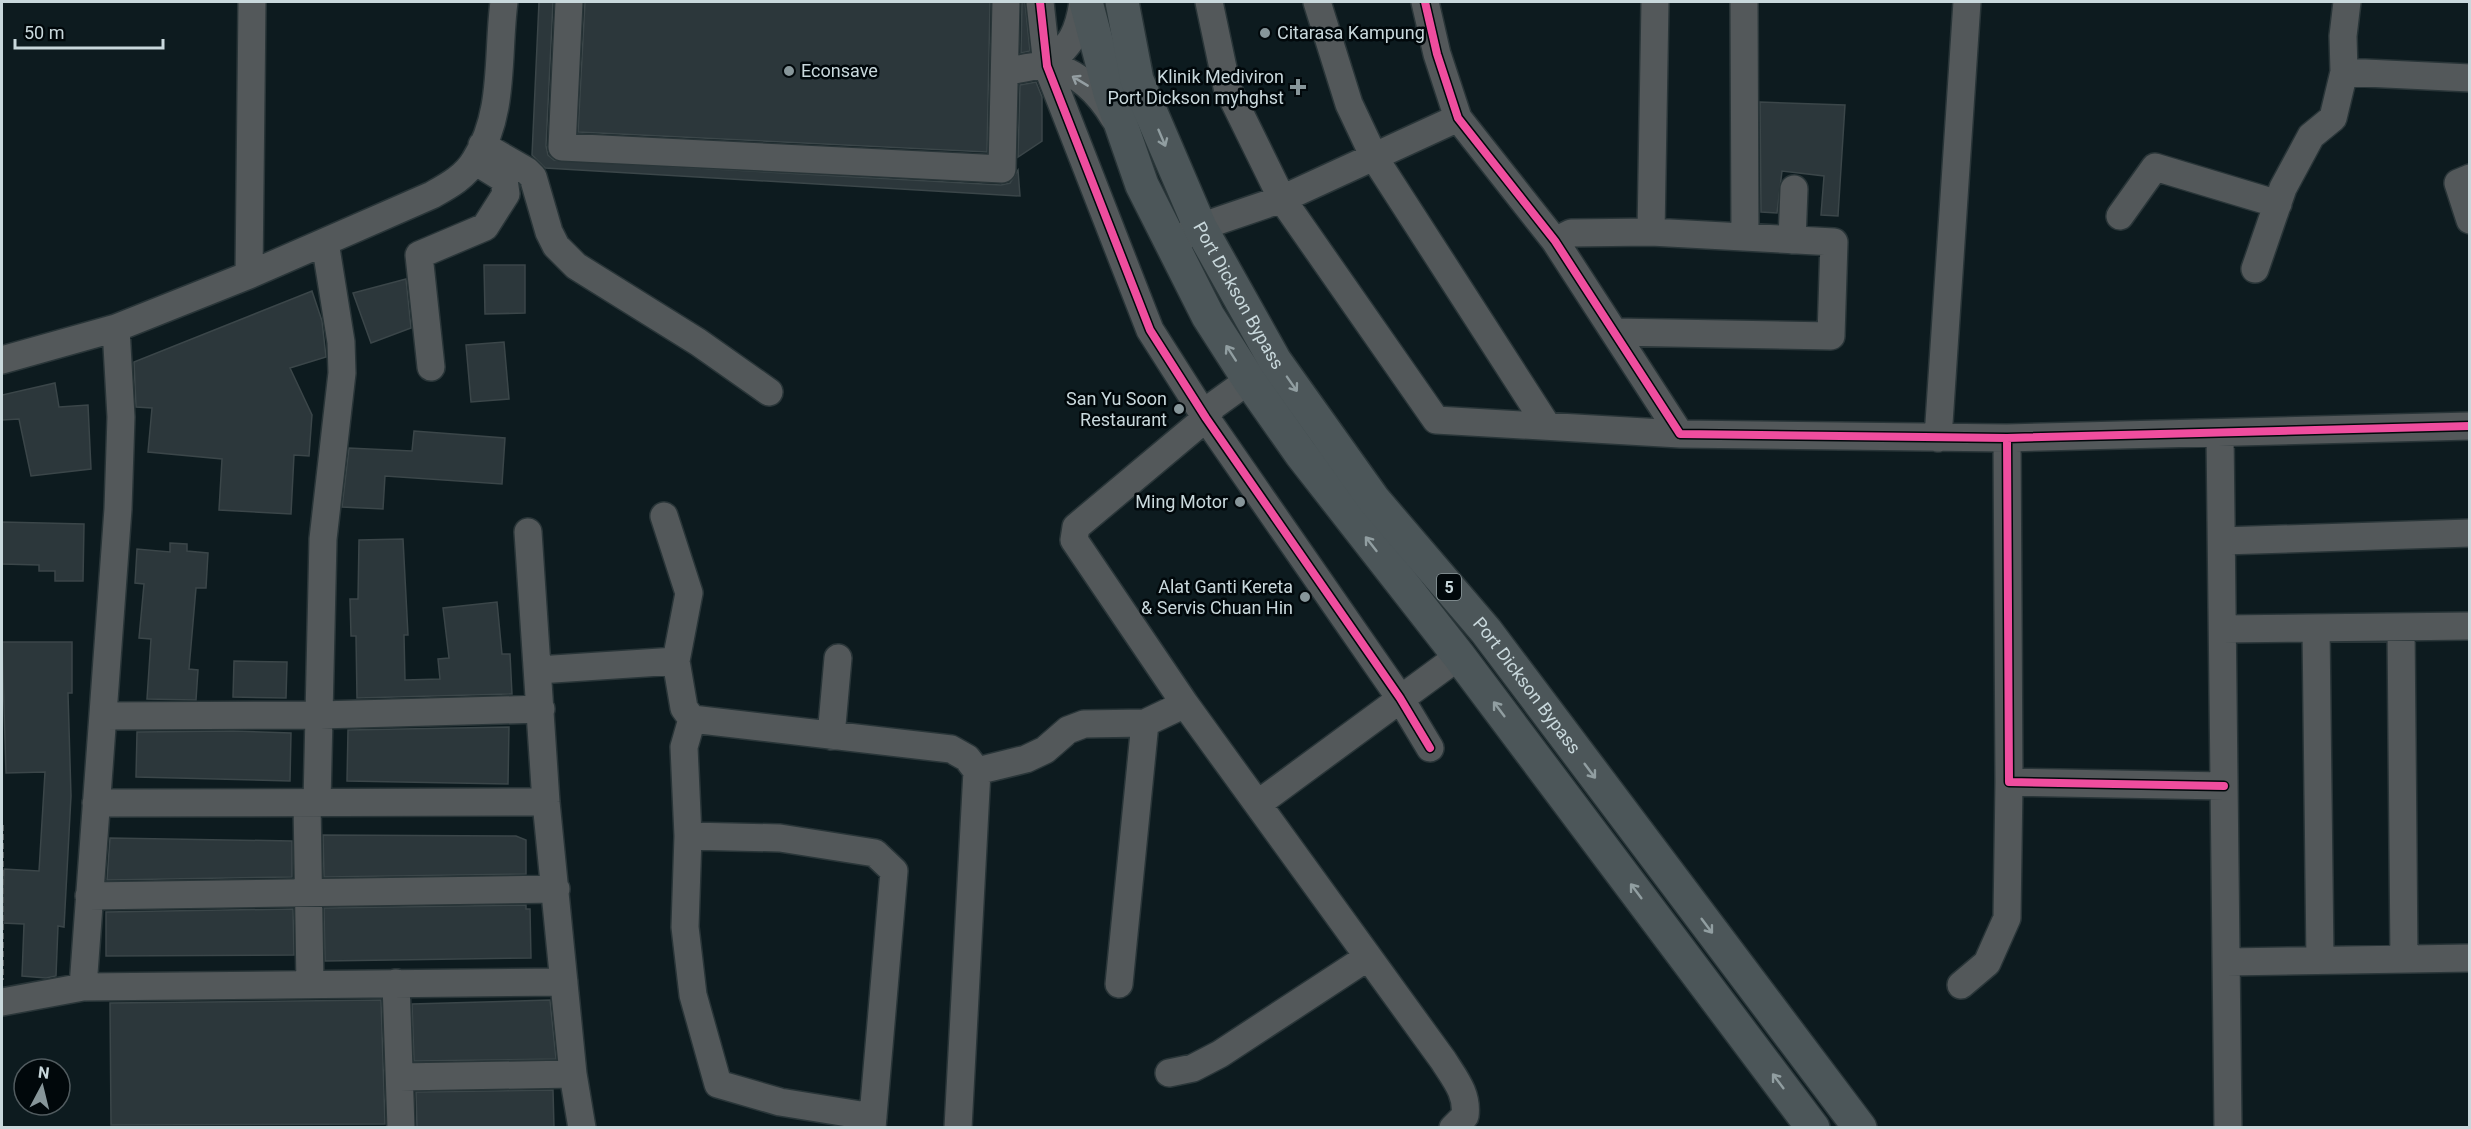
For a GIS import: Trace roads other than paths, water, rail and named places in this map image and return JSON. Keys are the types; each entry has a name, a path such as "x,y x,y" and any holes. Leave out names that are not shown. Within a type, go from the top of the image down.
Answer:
{"highway":[{"name":"Port Dickson Bypass","path":"1085,2 1110,93 1142,185 1208,316 1249,380 1301,454 1459,656 1813,1128"},
{"name":"Port Dickson Bypass","path":"1122,2 1137,80 1200,226 1275,361 1374,500 1486,631 1860,1128"},
{"path":"1374,500 1402,551 1460,626 1465,642 1459,656"},
{"path":"1459,656 1473,651 1487,655 1561,733"}],"street":[{"path":"249,275 252,2"},
{"path":"2,360 116,328 249,275 432,195 458,180 478,153 495,111 504,2"},
{"path":"569,2 562,147 1002,169 1006,2"},
{"path":"1040,2 1047,66 1150,330 1206,418 1400,698 1430,748"},
{"path":"1047,66 1073,39 1079,27 1085,2"},
{"path":"1209,2 1227,87 1282,199 1436,420 1546,424 1680,434 1938,438 2469,426"},
{"path":"1317,2 1349,104 1374,157 1546,424"},
{"path":"1425,2 1437,54 1458,118 1555,241 1680,434"},
{"path":"1651,232 1655,2"},
{"path":"1744,2 1744,237"},
{"path":"1938,438 1967,2"},
{"path":"2255,269 2283,188 2311,136 2333,118 2344,72 2343,36 2347,2"},
{"path":"1005,72 1047,66 1085,82 1102,99 1127,143"},
{"path":"2344,72 2469,78"},
{"path":"1170,244 1200,226 1282,199 1458,118"},
{"path":"431,367 419,255 485,227 506,194 504,179 478,153"},
{"path":"478,153 527,171 533,177 549,232 556,246 576,266 698,342 769,392"},
{"path":"2120,216 2155,167 2278,204"},
{"path":"2469,178 2458,183 2469,220"},
{"path":"1792,240 1794,189"},
{"path":"1555,241 1571,233 1651,232 1834,242 1831,336 1614,332"},
{"path":"310,984 308,893 312,803 320,715 323,539 342,373 340,342 325,242"},
{"path":"82,987 118,508 121,417 116,328"},
{"path":"1249,380 1213,406 1206,418 1076,527 1074,540 1185,704 1259,803 1461,1089 1467,1104 1465,1116 1453,1128"},
{"path":"2220,433 2228,1128"},
{"path":"1961,985 1987,963 2007,918 2009,782 2007,438"},
{"path":"664,516 689,593 676,661 684,708 692,719 951,749 967,758 977,771 958,1128"},
{"path":"528,532 546,802 573,1074 582,1128"},
{"path":"2222,541 2469,534"},
{"path":"2223,629 2469,626"},
{"path":"2400,627 2404,959"},
{"path":"2316,628 2320,960"},
{"path":"1259,803 1459,656"},
{"path":"831,736 838,658"},
{"path":"538,670 676,661"},
{"path":"977,771 1026,759 1045,750 1068,730 1083,724 1145,723 1185,704"},
{"path":"103,716 320,715 541,709"},
{"path":"688,836 780,838 875,853 894,871 872,1122 780,1102 718,1084 693,995 685,927 688,836 684,747 692,719"},
{"path":"1119,984 1145,723"},
{"path":"2009,782 2224,786"},
{"path":"96,803 546,802"},
{"path":"89,896 556,889"},
{"path":"1169,1073 1193,1068 1221,1054 1368,957"},
{"path":"2227,962 2469,957"},
{"path":"2,1001 82,987 564,982"},
{"path":"396,983 400,1128"},
{"path":"400,1077 573,1074"}],"place":[{"name":"Citarasa Kampung","path":"1265,33"},
{"name":"Econsave","path":"789,71"},
{"name":"Klinik Mediviron Port Dickson myhghst","path":"1298,87"},
{"name":"San Yu Soon Restaurant","path":"1179,409"},
{"name":"Ming Motor","path":"1240,502"},
{"name":"Alat Ganti Kereta & Servis Chuan Hin","path":"1305,597"}]}
